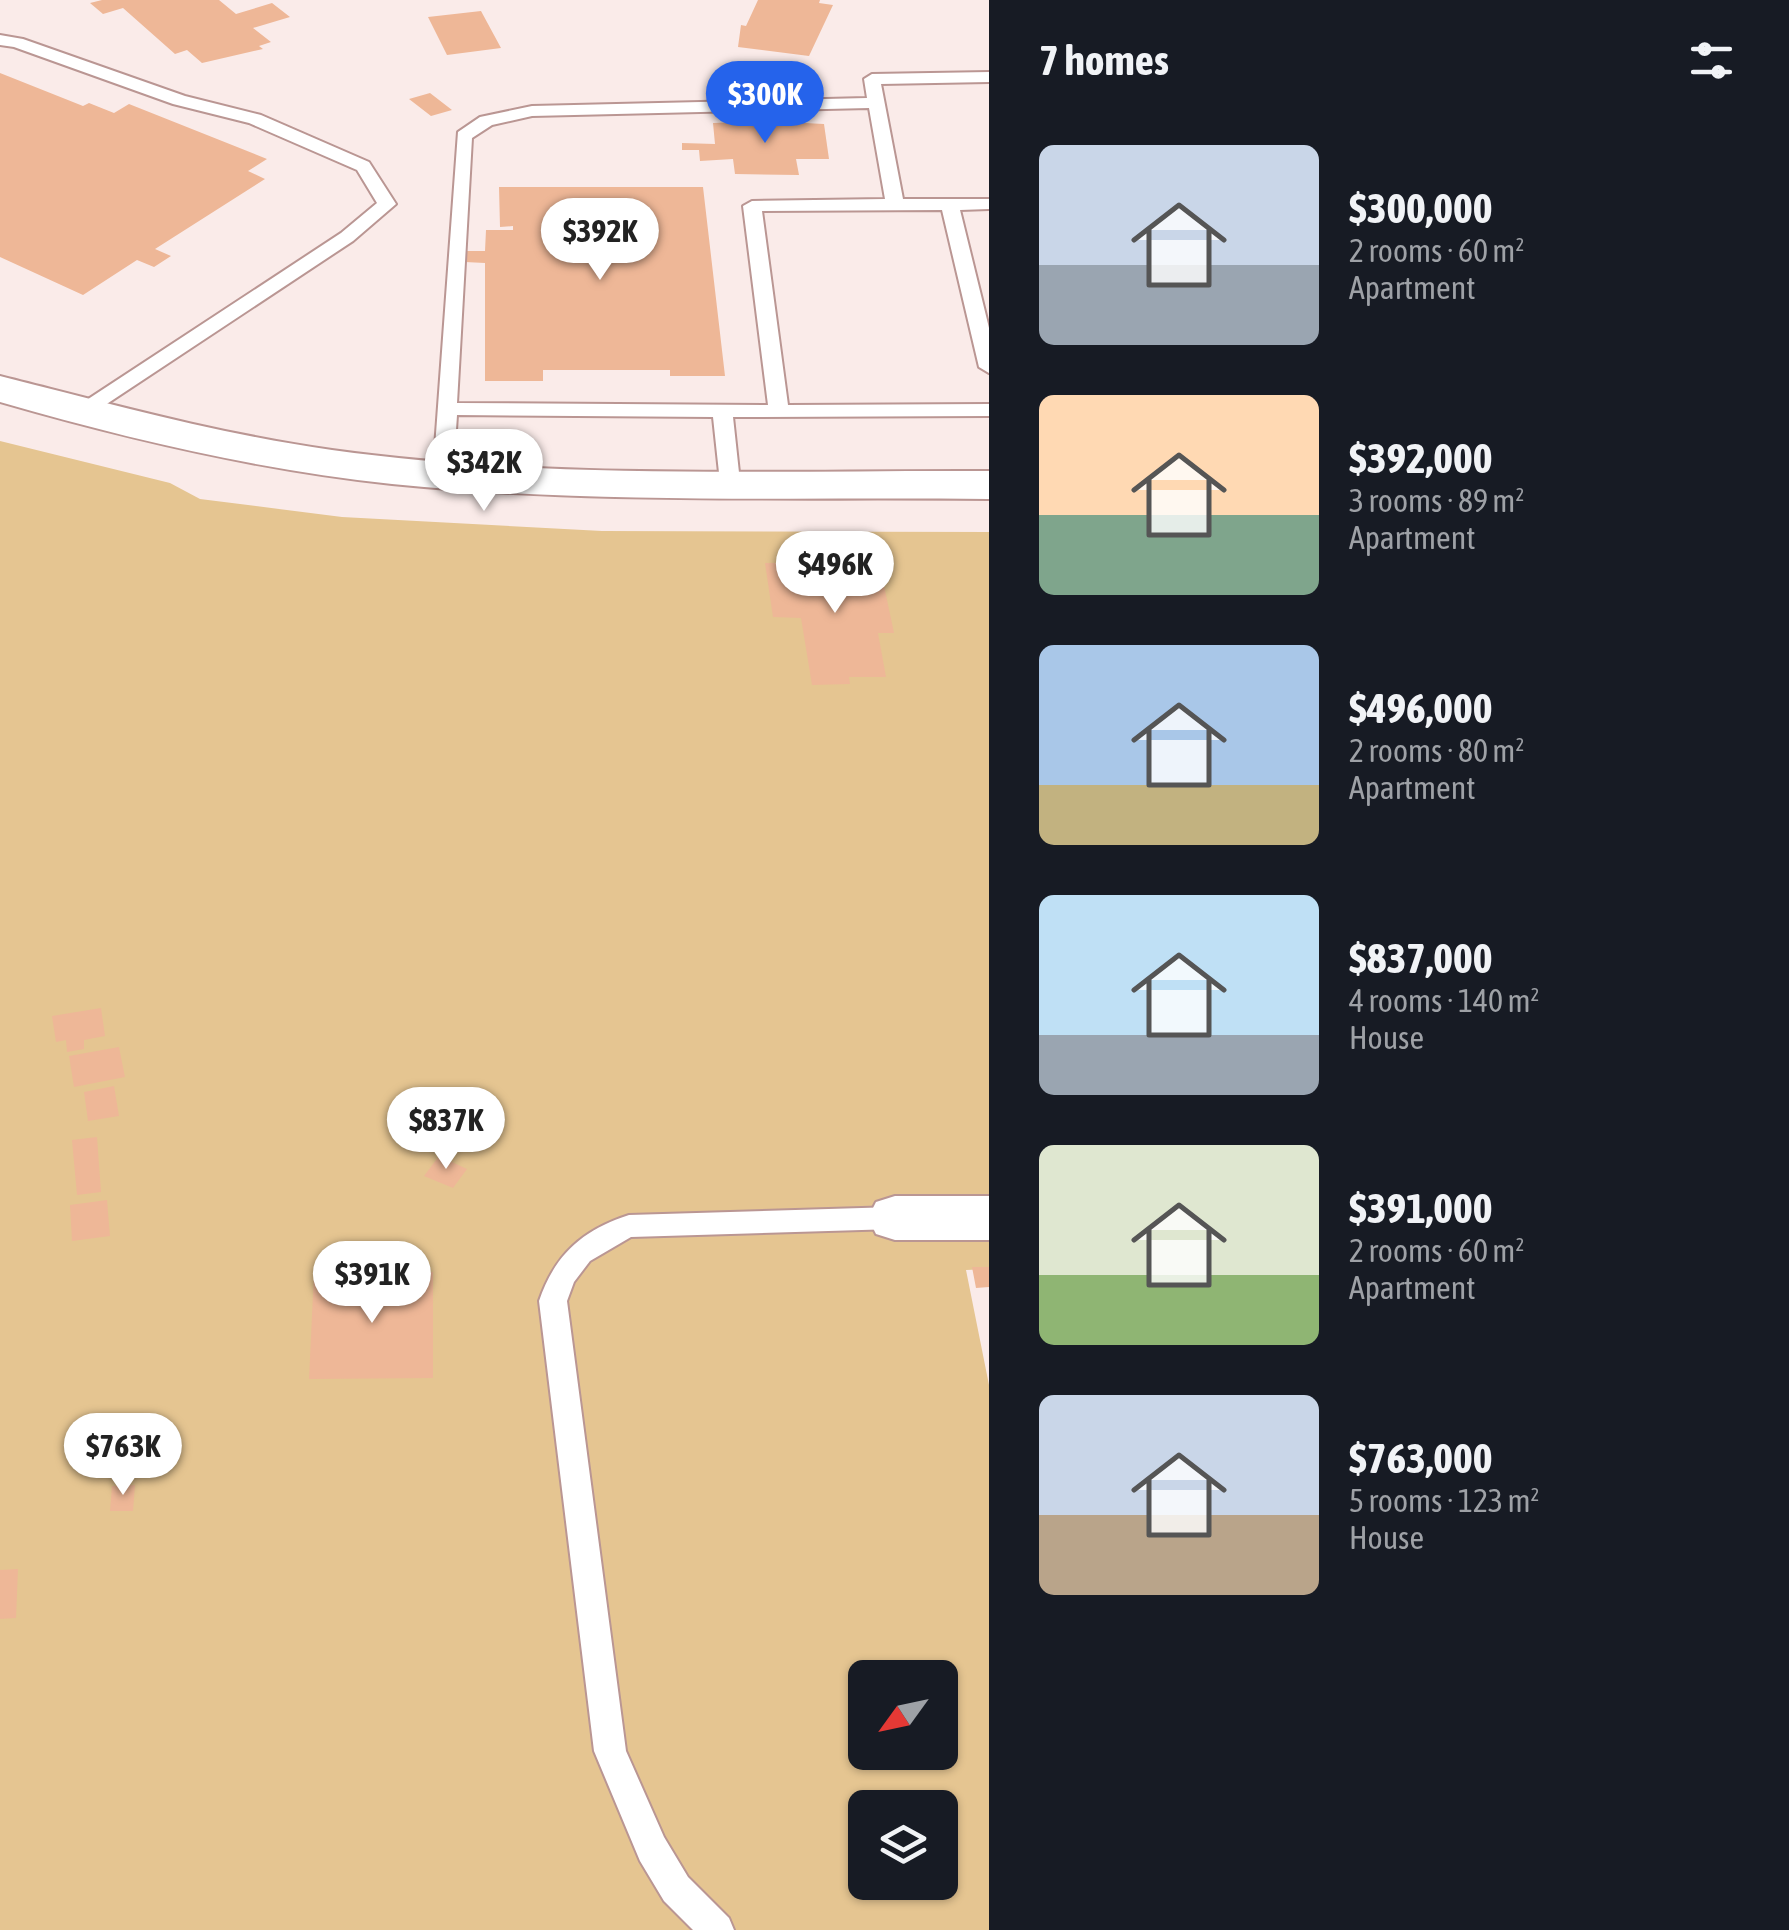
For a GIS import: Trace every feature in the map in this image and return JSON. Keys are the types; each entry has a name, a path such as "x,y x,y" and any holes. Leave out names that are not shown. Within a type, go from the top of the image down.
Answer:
{"main road":[{"path":"0,389 80,413 287,454 443,475 989,485"}],"street":[{"path":"895,1218 989,1218"}],"lane":[{"path":"0,40 17,42 179,100 255,119 363,166 387,204 347,237 80,413"},
{"path":"895,204 872,79 989,77"},
{"path":"443,475 464,136 486,121 532,111 876,103"},
{"path":"779,411 752,206 989,204"},
{"path":"950,205 982,304 989,367"},
{"path":"446,408 989,410"},
{"path":"722,410 730,482"},
{"path":"717,1930 676,1889 629,1803 610,1751 553,1301 559,1277 576,1256 601,1236 629,1226 895,1218"}],"shaded area":[{"path":"0,441 170,483 200,499 342,517 602,531 989,532 989,1269 966,1270 989,1385 989,1930 0,1930"}],"building":[{"path":"219,0 236,14 272,3 290,17 253,28 271,42 259,46 263,49 202,63 187,50 175,54 123,8 103,14 90,3"},
{"path":"758,0 820,0 819,3 833,5 809,56 738,47 741,25 746,26"},
{"path":"481,11 501,48 447,55 428,17"},
{"path":"0,73 83,106 89,103 114,113 129,104 267,159 248,171 265,179 155,249 171,256 154,267 137,260 83,295 0,257"},
{"path":"430,93 452,110 431,116 409,99"},
{"path":"713,123 824,124 829,159 796,159 799,175 735,174 733,159 700,161 699,150 682,150 682,143 715,144"},
{"path":"499,187 703,187 725,376 670,376 670,370 543,370 543,381 485,381 485,263 465,262 465,251 485,251 486,230 513,230 513,226 500,227"},
{"path":"879,562 894,633 878,633 886,677 849,677 850,684 812,685 801,618 773,617 765,563"},
{"path":"101,1008 105,1036 84,1040 84,1049 67,1052 66,1040 56,1042 52,1016"},
{"path":"119,1047 125,1077 74,1087 69,1056"},
{"path":"114,1086 119,1116 88,1121 84,1092"},
{"path":"97,1137 101,1192 77,1195 72,1140"},
{"path":"439,1156 467,1169 453,1188 424,1176"},
{"path":"107,1200 110,1236 72,1241 70,1205"},
{"path":"972,1267 989,1267 989,1287 976,1288"},
{"path":"433,1272 433,1378 309,1379 314,1273"},
{"path":"84,1438 142,1438 138,1473 80,1473"},
{"path":"135,1485 133,1511 110,1511 112,1486"},
{"path":"18,1569 16,1618 0,1619 0,1570"}]}
